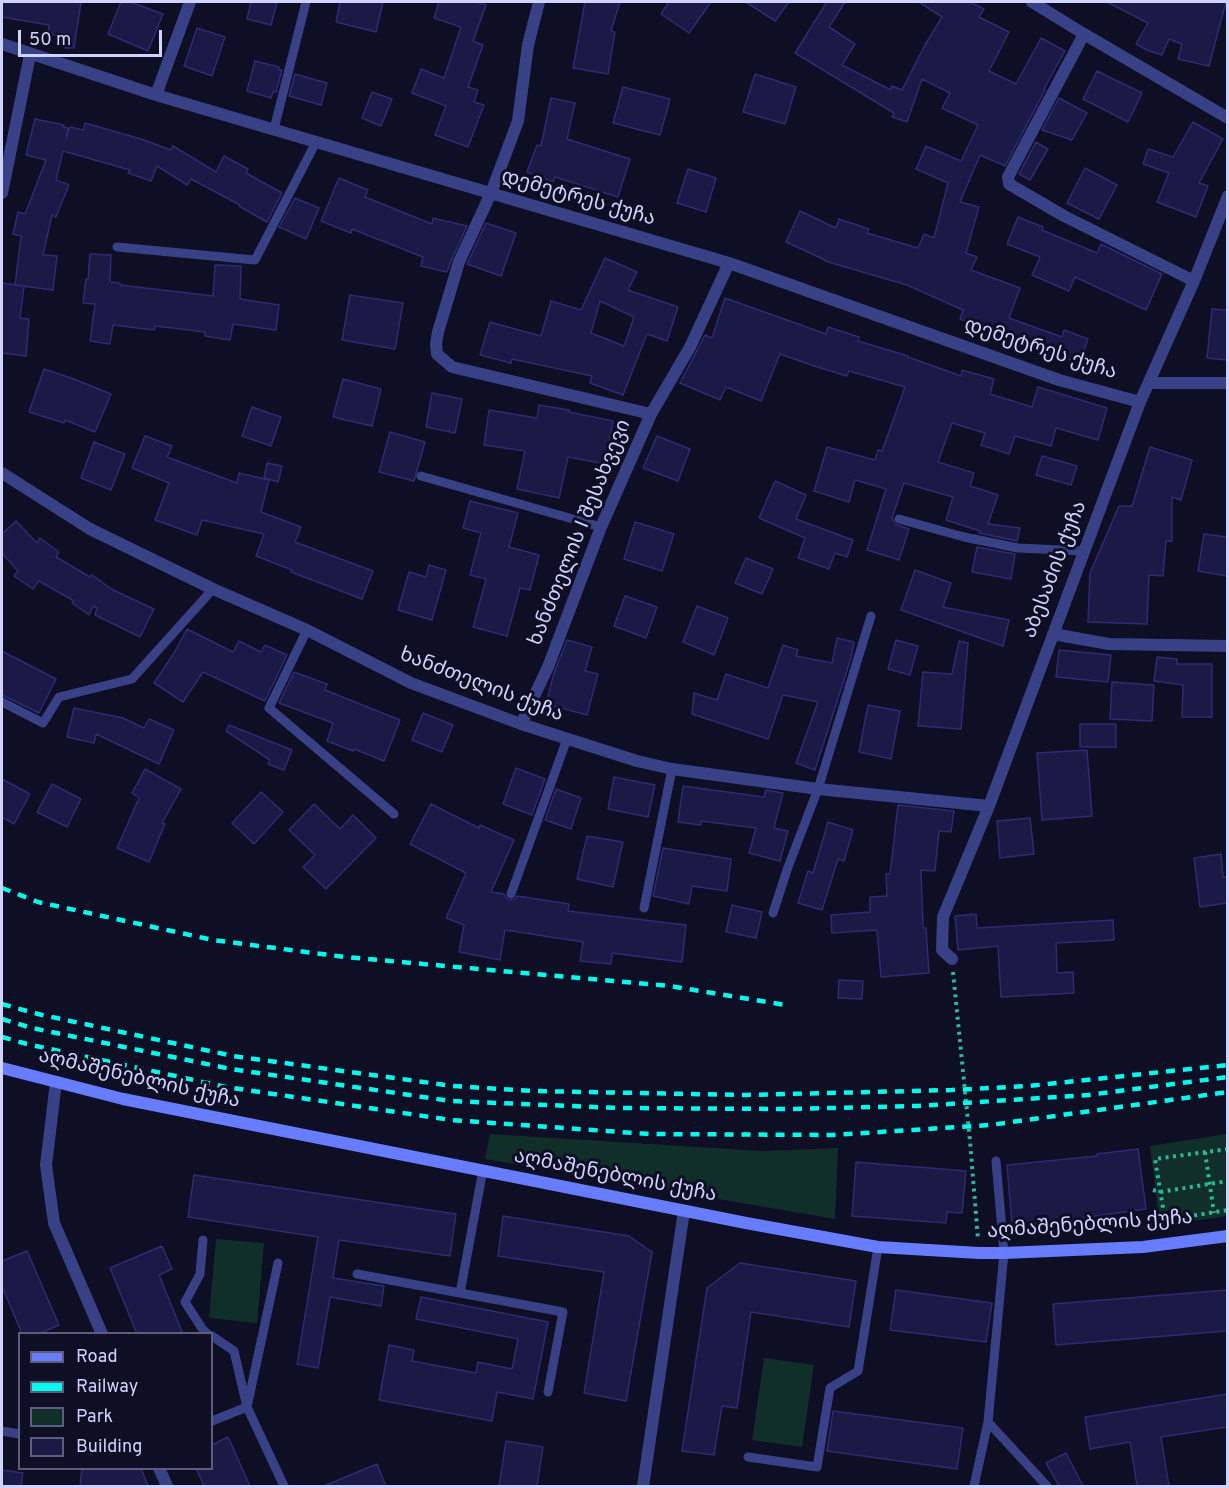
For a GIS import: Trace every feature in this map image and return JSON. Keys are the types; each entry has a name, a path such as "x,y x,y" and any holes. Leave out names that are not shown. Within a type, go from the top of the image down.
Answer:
{"main road":[{"name":"აღმაშენებლის ქუჩა","path":"2,1068 123,1099 684,1211 878,1247 1004,1253 1143,1247 1227,1236"}],"street":[{"path":"156,95 190,2"},
{"path":"539,2 528,45 518,122 491,194 459,262 438,332 437,354 452,367 651,414"},
{"path":"1032,2 1227,118"},
{"path":"1084,34 1008,177 1009,183 1064,216 1194,281"},
{"name":"დემეტრეს ქუჩა","path":"2,44 156,95 729,263 1059,380 1140,402"},
{"path":"2,193 30,55"},
{"name":"აბესაძის ქუჩა","path":"952,959 942,950 943,917 989,806 1140,402 1194,281 1227,196"},
{"name":"ხანძთელის I შესახვევი","path":"521,723 548,667 601,527 651,414 690,347 729,263"},
{"path":"1149,383 1227,383"},
{"name":"ხანძთელის ქუჩა","path":"2,473 90,529 213,589 307,630 411,683 567,739 637,761 672,769 818,789 989,806"},
{"path":"1053,634 1109,644 1227,646"},
{"path":"57,1082 46,1165 54,1223 101,1332"},
{"path":"643,1486 684,1211"},
{"path":"160,1470 167,1486"}],"lane":[{"path":"274,129 306,2"},
{"path":"117,247 255,260 316,142"},
{"path":"421,476 601,527"},
{"path":"899,519 964,537 1018,548 1084,551"},
{"path":"2,702 44,723 59,697 132,679 213,589"},
{"path":"774,913 788,867 818,789 871,616"},
{"path":"307,630 269,708 394,814"},
{"path":"511,894 567,739"},
{"path":"644,908 672,769"},
{"path":"974,1486 988,1422 1004,1253 996,1161"},
{"path":"460,1293 483,1170"},
{"path":"203,1240 200,1274 186,1302 206,1332"},
{"path":"748,1457 817,1467 830,1388 858,1371 878,1247"},
{"path":"247,1407 278,1263"},
{"path":"357,1274 563,1312 548,1392"},
{"path":"213,1337 234,1351 247,1407 284,1486"},
{"path":"213,1421 247,1407"},
{"path":"988,1422 1047,1486"},
{"path":"2,1431 18,1434"}],"path":[{"path":"952,959 979,1253"},
{"path":"1227,1149 1155,1159 1165,1220 1227,1210"},
{"path":"1205,1152 1214,1213"},
{"path":"1152,1190 1160,1192 1227,1181"}],"green space":[{"path":"490,1134 763,1151 838,1148 835,1219 485,1159"},
{"path":"1227,1134 1227,1216 1160,1226 1150,1146"},
{"path":"216,1239 264,1243 257,1323 209,1318"},
{"path":"764,1358 814,1365 802,1447 752,1440"}],"building":[{"path":"2,2 81,2 74,48 65,48 65,36 48,34 49,25 2,17"},
{"path":"121,2 130,2 163,14 148,51 108,34"},
{"path":"251,2 277,2 271,25 247,19"},
{"path":"340,2 383,2 376,32 336,22"},
{"path":"439,2 475,2 486,5 473,41 483,45 468,87 478,90 474,102 484,105 468,147 435,135 446,106 412,93 421,69 444,78 461,27 434,18"},
{"path":"585,2 620,2 611,31 615,32 608,74 573,68"},
{"path":"669,2 711,2 689,33 661,14"},
{"path":"746,2 789,2 775,21"},
{"path":"827,2 845,2 829,27 855,44 842,65 891,90 892,86 902,90 942,17 919,2 970,2 984,9 979,17 1009,32 989,71 1016,84 1041,38 1065,51 1005,166 980,155 960,202 979,207 966,253 977,257 971,270 1020,288 1009,318 1062,337 1064,330 1088,339 1079,363 960,319 963,310 907,285 825,261 786,242 800,211 836,228 839,219 869,229 867,233 918,248 924,234 934,238 948,183 916,169 926,146 961,161 978,125 942,108 950,93 922,79 907,122 892,117 894,113 795,53"},
{"path":"1107,2 1226,2 1209,66 1178,59 1182,44 1169,39 1162,55 1136,44 1148,23"},
{"path":"197,28 225,37 212,76 184,66"},
{"path":"255,61 279,67 279,70 282,70 276,92 273,92 271,98 247,91"},
{"path":"1097,71 1142,93 1128,122 1083,99"},
{"path":"295,74 327,83 321,105 289,96"},
{"path":"755,74 796,87 785,124 743,112"},
{"path":"623,87 670,99 660,135 613,123"},
{"path":"372,92 392,99 381,126 362,118"},
{"path":"551,98 575,103 567,139 630,159 618,197 555,177 553,182 527,172 537,145 541,146"},
{"path":"1059,98 1087,113 1072,140 1042,130"},
{"path":"35,119 64,125 63,127 68,128 66,138 70,127 83,130 85,123 171,150 173,146 216,172 224,156 248,169 246,173 282,193 267,222 191,179 187,185 157,166 151,181 128,173 130,170 63,151 56,180 69,185 56,217 52,215 43,255 57,256 53,290 15,285 21,236 13,234 18,212 25,214 46,160 26,155"},
{"path":"1193,122 1223,139 1199,183 1208,186 1196,217 1157,202 1169,173 1143,164 1148,149 1173,157"},
{"path":"1036,142 1048,149 1030,180 1019,174"},
{"path":"1085,168 1117,185 1099,219 1067,203"},
{"path":"688,169 716,178 706,212 677,203"},
{"path":"339,178 368,190 365,197 432,224 433,218 467,226 447,272 421,266 423,257 352,229 351,233 321,221"},
{"path":"295,198 319,208 306,239 279,227"},
{"path":"1018,217 1043,227 1042,230 1097,253 1101,244 1162,274 1146,310 1075,277 1069,291 1032,275 1040,257 1007,244"},
{"path":"486,223 516,233 501,276 467,264"},
{"path":"90,254 111,255 110,282 213,296 215,265 241,266 240,299 279,305 276,330 233,324 230,340 205,336 205,332 155,326 154,330 113,325 110,344 90,341 95,304 83,303"},
{"path":"605,258 637,272 628,290 678,307 667,341 647,334 623,395 590,383 592,376 512,359 511,363 480,355 490,322 541,336 551,301 581,310","holes":["600,301 634,317 624,346 591,333"]},
{"path":"2,283 24,286 20,318 29,319 26,356 2,353"},
{"path":"350,295 403,303 395,349 342,340"},
{"path":"725,298 826,334 828,327 859,337 858,341 908,356 961,376 962,370 994,379 990,394 1032,407 1038,387 1107,408 1098,440 1056,428 1051,446 1015,436 1009,454 981,445 985,433 952,423 938,462 974,473 970,486 998,495 988,524 1020,528 1017,541 979,533 980,531 946,520 953,497 904,483 892,518 895,524 909,529 899,560 867,550 886,489 855,480 849,502 814,491 827,447 875,460 878,450 882,451 905,387 849,371 847,376 780,354 761,401 726,387 720,400 680,383 705,335 712,338"},
{"path":"1212,309 1227,310 1227,360 1207,358"},
{"path":"44,369 111,394 95,432 65,420 64,423 29,412"},
{"path":"343,379 381,389 372,426 333,417"},
{"path":"432,393 462,399 455,433 426,427"},
{"path":"539,405 613,421 605,464 568,457 559,498 517,489 525,451 484,445 489,410 537,418"},
{"path":"252,407 281,417 271,446 242,436"},
{"path":"390,432 425,442 414,481 379,472"},
{"path":"145,436 172,446 167,457 237,483 239,473 269,480 261,512 301,527 295,542 373,571 362,599 256,556 264,534 202,520 197,535 155,520 169,483 132,468"},
{"path":"657,436 690,449 678,481 643,468"},
{"path":"94,442 125,454 111,490 81,478"},
{"path":"1150,447 1192,460 1181,500 1172,497 1172,541 1166,541 1163,576 1149,575 1147,624 1088,622 1090,573 1119,506 1132,506"},
{"path":"1042,456 1077,466 1071,485 1036,475"},
{"path":"267,463 282,466 278,482 264,478"},
{"path":"775,481 806,495 796,519 853,540 847,557 835,553 829,569 798,558 805,538 759,518"},
{"path":"470,501 518,513 509,547 539,555 530,590 520,588 507,636 473,627 486,579 470,575 481,533 463,528"},
{"path":"16,521 37,543 40,538 59,552 56,557 90,577 92,575 113,590 154,609 140,637 95,615 97,608 93,606 89,615 72,603 74,601 39,581 33,589 14,576 18,571 2,553 2,534"},
{"path":"635,522 674,534 662,571 624,559"},
{"path":"1204,534 1227,537 1227,576 1198,571"},
{"path":"977,547 1015,554 1011,579 972,572"},
{"path":"746,558 773,569 762,594 735,583"},
{"path":"429,565 446,570 432,620 398,610 409,572 426,577"},
{"path":"915,570 951,583 943,607 1009,620 1003,646 901,610"},
{"path":"625,596 657,607 646,638 614,626"},
{"path":"697,606 728,618 714,655 683,642"},
{"path":"187,629 233,652 239,641 261,652 265,645 287,655 265,701 203,672 183,702 154,683"},
{"path":"837,638 854,642 815,770 796,763 818,702 783,695 768,739 692,714 694,693 717,700 726,674 768,688 783,645 798,650 796,656 832,663"},
{"path":"567,640 592,647 585,671 598,674 587,715 546,704 554,673"},
{"path":"896,640 918,646 910,675 888,669"},
{"path":"959,641 968,643 961,729 918,726 923,672 952,674"},
{"path":"1059,650 1111,655 1108,682 1056,677"},
{"path":"2,651 56,679 39,713 2,695"},
{"path":"1157,657 1177,659 1177,664 1212,664 1212,717 1182,717 1183,685 1154,681"},
{"path":"294,672 327,684 325,690 400,720 384,761 327,741 333,723 279,703"},
{"path":"1112,682 1154,685 1152,721 1110,719"},
{"path":"868,705 900,711 891,759 859,752"},
{"path":"74,708 123,718 144,728 149,719 174,730 159,764 96,734 94,743 67,737"},
{"path":"423,713 453,725 442,752 412,740"},
{"path":"1080,724 1116,724 1116,747 1080,747"},
{"path":"229,725 292,750 284,770 268,764 270,760 226,731"},
{"path":"1087,750 1092,816 1042,820 1037,753"},
{"path":"516,768 545,779 532,815 503,804"},
{"path":"145,769 181,789 162,823 165,824 149,862 117,848 139,798 132,793"},
{"path":"614,777 655,785 648,817 608,809"},
{"path":"2,779 30,794 14,824 2,817"},
{"path":"52,784 81,799 67,827 37,812"},
{"path":"683,786 764,797 766,790 783,793 774,828 788,831 780,861 749,853 756,828 701,821 701,825 678,822"},
{"path":"556,789 581,798 571,829 545,820"},
{"path":"261,792 283,812 254,844 232,823"},
{"path":"314,804 340,829 353,815 376,838 326,889 303,867 315,855 289,830"},
{"path":"431,804 479,828 480,825 514,840 491,892 504,894 509,900 517,896 569,904 568,911 686,925 682,962 612,953 611,964 580,961 583,942 505,930 500,960 459,952 464,925 446,918 466,873 410,844"},
{"path":"898,805 954,811 951,832 939,831 935,871 921,870 923,928 926,928 929,973 881,977 877,930 832,933 831,915 870,912 870,897 887,896 886,874 890,874"},
{"path":"1030,818 1034,854 1000,858 997,821"},
{"path":"828,822 853,830 844,861 838,859 822,910 798,903 808,871 813,873"},
{"path":"587,836 623,842 613,887 577,879"},
{"path":"663,848 731,859 727,891 692,886 689,904 653,896"},
{"path":"1221,854 1223,877 1227,877 1227,903 1200,907 1194,858"},
{"path":"732,905 762,912 756,938 726,932"},
{"path":"976,914 977,928 1113,920 1114,940 1056,943 1057,973 1073,972 1074,993 1001,997 998,946 958,950 955,916"},
{"path":"839,980 863,981 862,999 838,998"},
{"path":"1138,1149 1146,1209 1089,1218 1012,1225 1007,1165 1097,1156 1097,1154"},
{"path":"856,1162 966,1171 962,1213 947,1212 946,1223 852,1216"},
{"path":"194,1175 456,1214 450,1256 339,1240 333,1278 384,1286 381,1306 330,1297 318,1368 297,1364 318,1237 188,1217"},
{"path":"503,1216 629,1236 652,1252 626,1401 584,1393 604,1272 498,1256"},
{"path":"162,1246 172,1269 159,1275 182,1332 136,1332 110,1268"},
{"path":"27,1251 59,1325 43,1332 21,1332 2,1286 2,1261"},
{"path":"740,1263 856,1281 849,1327 751,1312 737,1408 722,1406 714,1455 682,1451 707,1288"},
{"path":"896,1290 992,1303 986,1342 890,1330"},
{"path":"1227,1290 1227,1331 1056,1345 1053,1304"},
{"path":"421,1297 548,1322 533,1399 497,1392 492,1421 379,1400 389,1345 414,1350 412,1361 476,1373 478,1362 512,1369 518,1339 416,1319"},
{"path":"1227,1394 1227,1427 1161,1437 1169,1486 1137,1486 1130,1442 1090,1449 1085,1417"},
{"path":"833,1411 963,1428 957,1469 827,1451"},
{"path":"228,1437 250,1486 204,1486 197,1470 213,1470 213,1444"},
{"path":"506,1441 543,1447 537,1486 499,1486"},
{"path":"1066,1453 1083,1486 1059,1486 1046,1463"},
{"path":"377,1464 386,1486 324,1486"},
{"path":"2,1470 23,1473 21,1486 2,1486"},
{"path":"82,1470 142,1470 148,1486 80,1486"}],"railway":[{"path":"2,888 38,902 213,940 345,957 670,986 786,1005"},
{"path":"2,1004 38,1014 233,1056 453,1086 533,1091 745,1095 952,1090 1029,1086 1228,1065"},
{"path":"2,1019 32,1028 231,1069 451,1101 619,1108 788,1109 917,1106 1088,1095 1228,1077"},
{"path":"2,1037 226,1087 451,1120 649,1134 833,1135 990,1125 1228,1092"}]}
